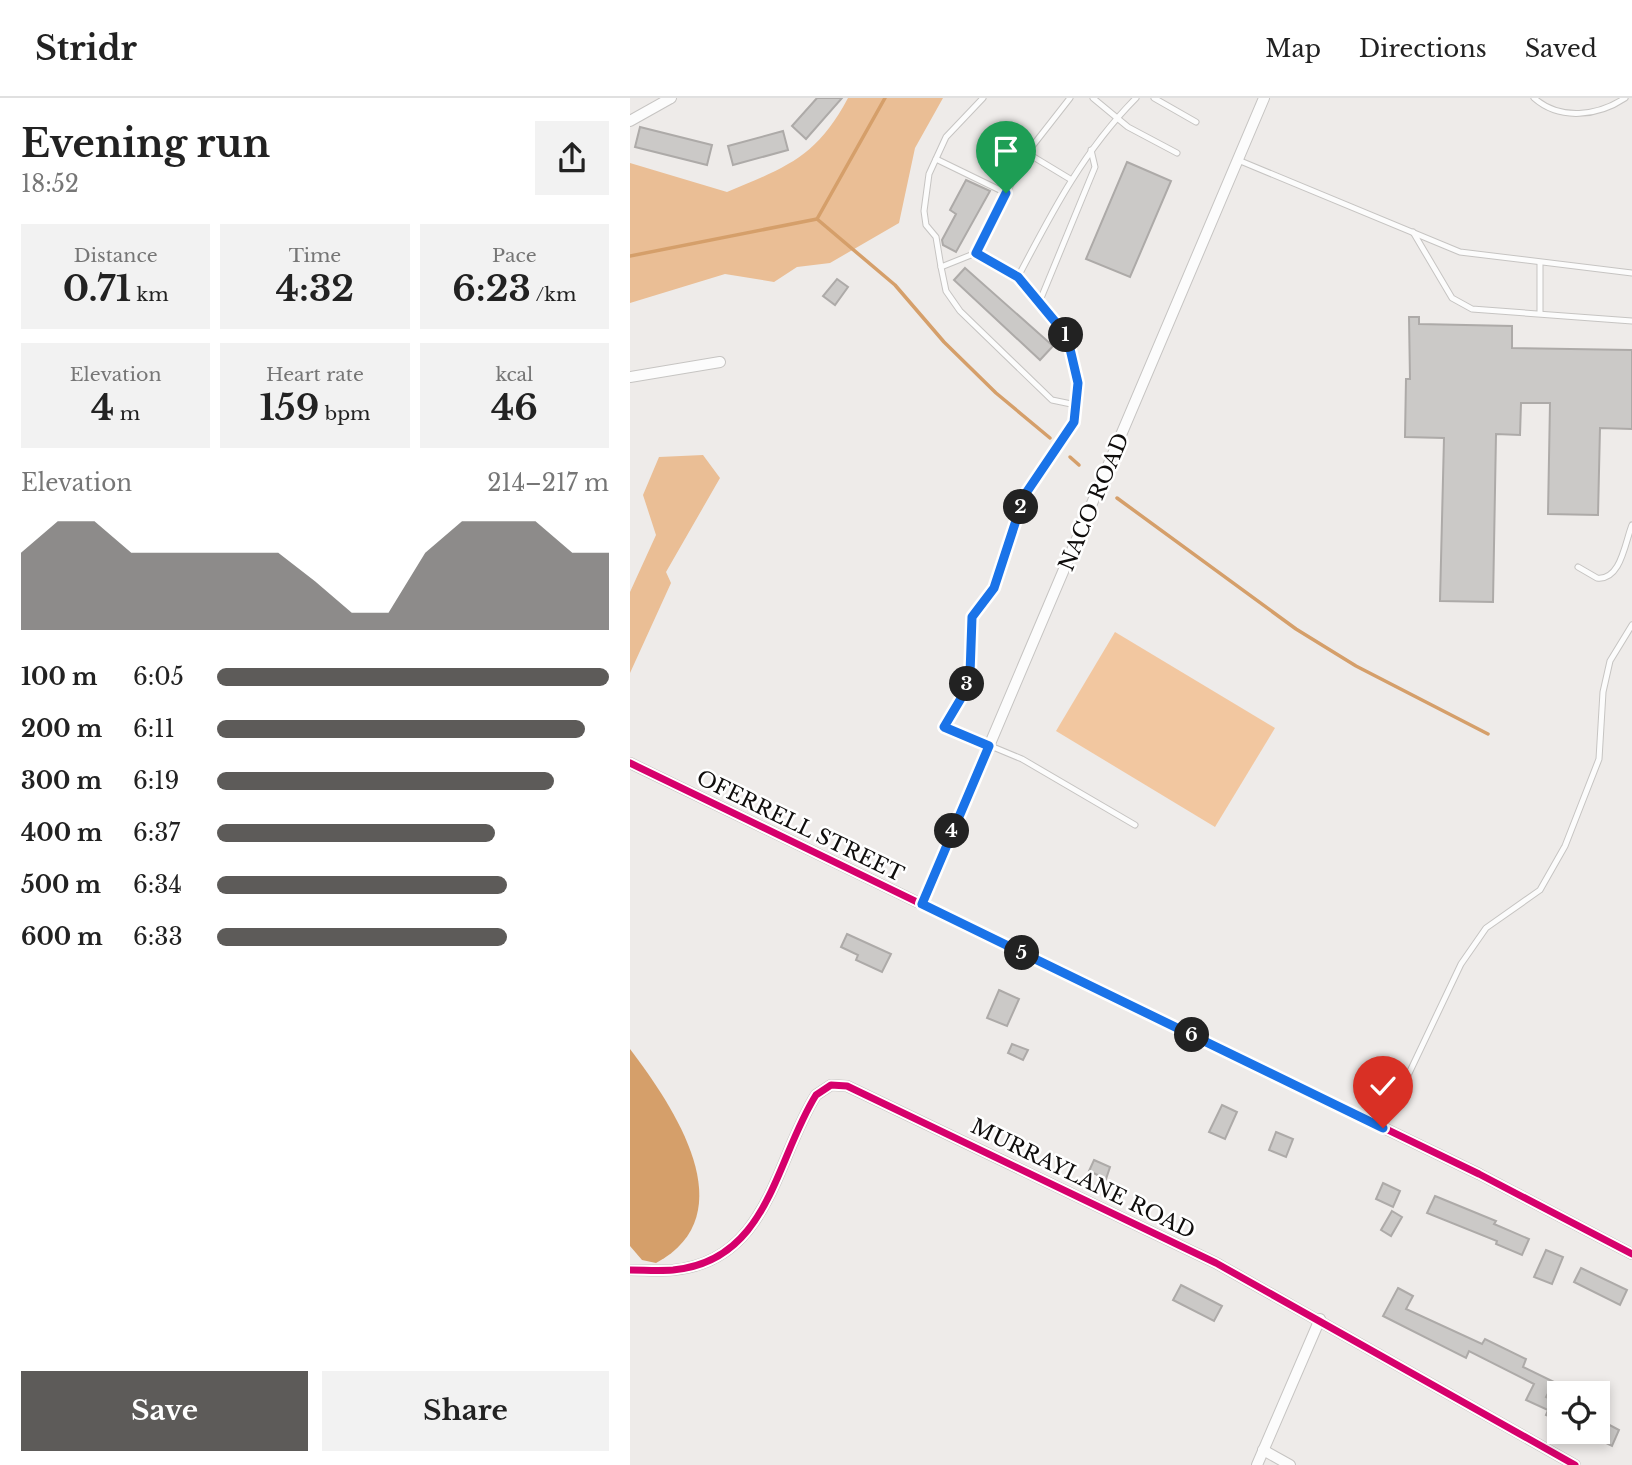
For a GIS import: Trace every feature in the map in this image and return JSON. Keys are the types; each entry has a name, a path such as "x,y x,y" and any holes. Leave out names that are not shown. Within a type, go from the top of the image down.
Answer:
{"street":[{"path":"630,121 671,98"},
{"name":"NACO ROAD","path":"922,904 1264,98"},
{"path":"630,377 720,362"},
{"name":"OFERRELL STREET","path":"630,763 1383,1128 1632,1254"},
{"name":"MURRAYLANE ROAD","path":"630,1270 674,1270 699,1264 725,1252 748,1231 762,1212 806,1110 816,1095 831,1085 847,1086 1077,1194 1320,1319 1575,1465"},
{"path":"1257,1465 1320,1319"},
{"path":"1263,1450 1290,1465"}],"lane":[{"path":"983,98 946,137 929,174 924,211 926,225 936,237 946,291 960,311 1052,400 1076,405"},
{"path":"941,267 976,253 1027,153 1070,98"},
{"path":"1093,98 1128,127 1177,153"},
{"path":"1018,277 1070,179 1117,117 1136,98"},
{"path":"1154,98 1196,122"},
{"path":"1534,98 1564,113 1594,113 1625,98"},
{"path":"1039,303 1095,167 1091,150"},
{"path":"1027,153 1070,179"},
{"path":"936,159 1006,193"},
{"path":"1238,160 1460,252 1539,264 1632,273"},
{"path":"1413,232 1452,298 1472,309 1632,321"},
{"path":"976,253 1018,277 1067,336 1078,383 1074,422 1024,496 994,588 972,617 970,674 963,695 944,727 1022,759 1135,825"},
{"path":"1539,264 1539,313"},
{"path":"1578,567 1597,578 1610,576 1617,566 1632,526"},
{"path":"1383,1128 1461,964 1486,928 1540,890 1565,846 1599,759 1602,692 1610,661 1632,625"}],"shaded area":[{"path":"848,98 943,98 915,148 899,223 830,263 797,267 774,282 725,274 630,303 630,163 727,192 783,167 811,148 836,118"},
{"path":"703,455 720,478 666,572 671,583 630,673 630,592 656,535 643,495 659,457"},
{"path":"1115,632 1275,728 1215,827 1056,731"},
{"path":"630,1049 681,1129 693,1159 699,1189 696,1217 683,1242 656,1263 642,1260 630,1246"}],"building":[{"path":"817,98 842,98 806,139 792,126"},
{"path":"640,127 712,145 707,165 635,147"},
{"path":"783,131 788,150 733,165 728,146"},
{"path":"1127,162 1171,181 1130,277 1086,259"},
{"path":"966,180 990,191 956,252 943,245 942,240 956,214 950,210"},
{"path":"965,268 1053,346 1040,360 954,280"},
{"path":"837,279 848,287 835,305 823,296"},
{"path":"1409,317 1419,317 1419,324 1512,326 1512,348 1632,350 1632,429 1600,428 1598,515 1548,514 1550,403 1521,403 1520,435 1496,434 1493,602 1440,601 1444,438 1405,437 1406,379 1410,379"},
{"path":"847,934 891,954 882,972 856,960 858,955 841,947"},
{"path":"999,990 1019,999 1007,1026 987,1018"},
{"path":"1012,1044 1028,1050 1023,1060 1008,1053"},
{"path":"1222,1105 1237,1112 1225,1139 1209,1132"},
{"path":"1276,1132 1293,1139 1286,1157 1269,1150"},
{"path":"1094,1160 1110,1167 1106,1179 1089,1171"},
{"path":"1383,1183 1400,1191 1393,1207 1376,1199"},
{"path":"1435,1196 1496,1221 1494,1224 1529,1239 1522,1255 1496,1244 1497,1241 1427,1213"},
{"path":"1392,1211 1402,1217 1391,1236 1381,1230"},
{"path":"1546,1250 1563,1257 1552,1284 1534,1277"},
{"path":"1581,1268 1627,1290 1620,1305 1574,1282"},
{"path":"1181,1285 1222,1306 1214,1321 1173,1300"},
{"path":"1398,1288 1413,1296 1406,1309 1482,1344 1485,1339 1526,1359 1523,1367 1552,1381 1547,1381 1547,1410 1526,1400 1534,1384 1469,1351 1466,1358 1383,1316"},
{"path":"1610,1425 1619,1430 1612,1446 1608,1444"}],"waterway":[{"path":"630,256 817,219 885,98"},
{"path":"817,219 895,285 944,342 996,393 1050,438"},
{"path":"1070,457 1079,465"},
{"path":"1117,498 1296,629 1356,666 1488,734"}],"cycle path":[{"path":"630,763 1479,1174 1632,1254"},
{"path":"630,1270 673,1270 705,1263 730,1248 750,1228 765,1204 816,1095 831,1085 847,1086 1216,1263 1575,1465"}],"route":[{"path":"1006,193 976,253 1018,277 1067,336 1078,383 1074,422 1024,496 994,588 972,617 969,629 972,649 970,674 963,695 944,727 989,746 922,904 1383,1128"}]}
